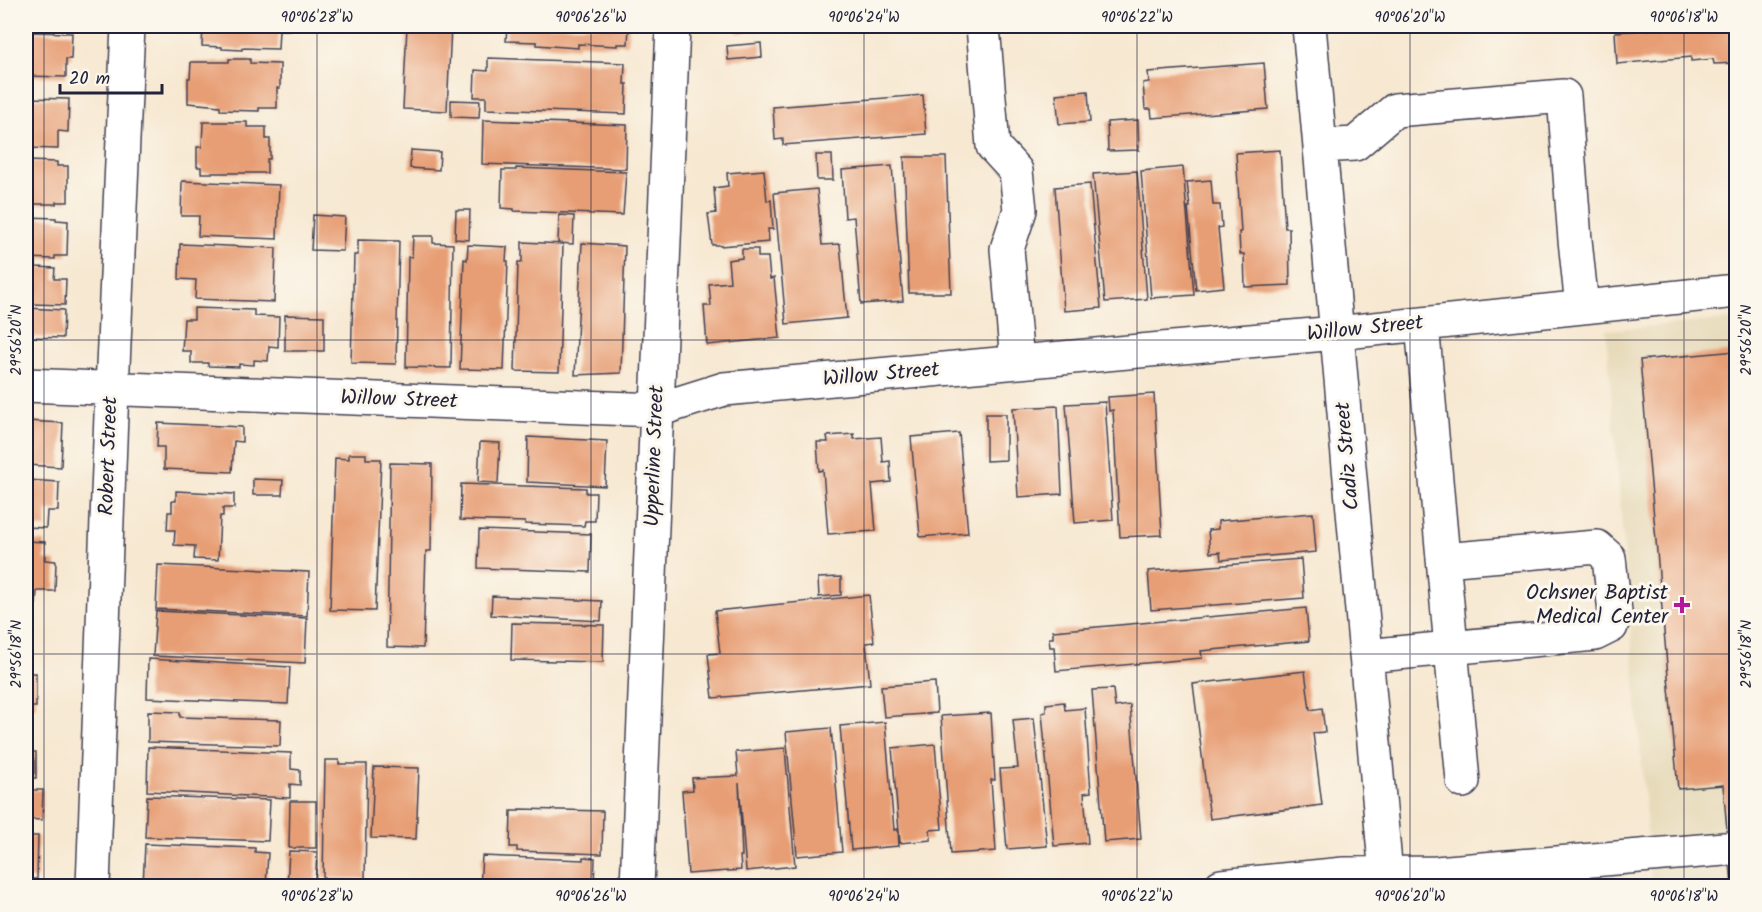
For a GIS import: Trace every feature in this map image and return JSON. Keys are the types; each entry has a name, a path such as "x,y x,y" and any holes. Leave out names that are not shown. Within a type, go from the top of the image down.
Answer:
{"street":[{"name":"Robert Street","path":"93,886 112,389 129,26"},
{"name":"Upperline Street","path":"637,886 673,26"},
{"path":"983,26 993,146 1016,171 1020,210 1007,249 1017,362"},
{"name":"Cadiz Street","path":"1309,26 1387,880"},
{"path":"1320,146 1355,144 1395,110 1564,96 1582,307"},
{"name":"Willow Street","path":"26,384 657,410 724,389 1336,333 1737,291"},
{"path":"1422,324 1463,781"},
{"path":"1366,656 1595,634 1611,626 1615,612 1609,558 1597,547 1443,560"},
{"path":"1221,886 1344,874 1387,880 1436,873 1737,848"}],"shaded area":[{"name":"Ochsner Baptist Medical Center","path":"1736,319 1736,886 1584,886 1651,879 1606,330"}],"building":[{"path":"203,26 290,26 290,30 279,30 278,49 242,48 242,50 202,46"},
{"path":"407,26 451,26 447,111 403,109"},
{"path":"507,26 629,26 628,44 617,44 617,46 578,44 578,48 537,45 537,42 506,41"},
{"path":"737,26 789,26 789,28 737,33"},
{"path":"1668,26 1736,26 1736,63 1714,64 1713,59 1691,61 1691,57 1617,64 1615,32 1668,28"},
{"path":"26,32 72,33 71,59 66,59 66,77 26,76"},
{"path":"761,43 762,57 728,60 727,46"},
{"path":"488,58 625,63 626,114 486,109 486,97 474,97 475,70 488,71"},
{"path":"229,59 250,59 250,63 280,64 277,108 259,108 259,111 220,110 220,106 188,103 188,78 190,78 191,62 229,62"},
{"path":"1264,63 1268,109 1152,118 1151,109 1145,109 1143,83 1149,82 1148,72"},
{"path":"1088,91 1090,122 1059,124 1056,94"},
{"path":"923,95 926,134 783,145 783,139 775,140 773,107"},
{"path":"26,98 69,99 68,132 58,131 58,149 26,148"},
{"path":"451,100 480,101 479,118 451,117"},
{"path":"483,120 627,125 626,169 482,164"},
{"path":"1138,120 1139,150 1108,151 1107,122"},
{"path":"203,122 247,122 247,127 266,127 266,139 270,139 267,173 201,173 201,167 197,167 197,147 202,147"},
{"path":"411,150 440,152 439,170 410,168"},
{"path":"1280,150 1285,228 1289,228 1290,285 1245,287 1244,254 1240,254 1239,232 1241,232 1236,153"},
{"path":"816,155 832,155 833,180 817,180"},
{"path":"904,157 946,157 951,293 909,293"},
{"path":"26,161 57,162 57,166 68,166 68,202 26,204"},
{"path":"892,166 903,301 861,304 854,217 845,218 842,170"},
{"path":"1183,167 1194,295 1151,298 1141,171"},
{"path":"516,168 626,172 623,215 514,211 514,209 501,208 502,170 516,170"},
{"path":"764,170 767,201 771,200 773,229 768,229 769,242 712,245 708,214 716,213 714,188 728,186 727,173"},
{"path":"1137,171 1147,299 1105,302 1093,174"},
{"path":"1211,180 1213,205 1220,205 1222,227 1218,228 1224,287 1196,290 1187,182"},
{"path":"182,181 279,185 277,239 198,236 199,216 181,216"},
{"path":"1090,184 1101,308 1064,311 1055,187"},
{"path":"817,189 822,245 840,244 847,318 786,324 774,193"},
{"path":"456,210 470,210 469,240 455,239"},
{"path":"313,215 345,217 343,251 311,250"},
{"path":"559,215 574,216 573,244 558,243"},
{"path":"26,217 56,218 56,220 68,221 67,256 55,256 55,259 26,258"},
{"path":"413,236 433,236 433,243 453,244 451,368 406,367 408,257 412,257"},
{"path":"358,240 399,241 396,364 351,363 354,255 358,255"},
{"path":"522,242 563,244 559,372 515,371 518,262 522,262"},
{"path":"582,243 625,246 621,373 575,375"},
{"path":"180,244 276,248 274,302 195,299 196,280 179,279"},
{"path":"468,245 507,247 504,370 460,369 464,259 467,260"},
{"path":"742,249 758,249 758,257 768,257 770,279 774,278 780,338 707,345 704,306 711,306 709,284 730,282 728,260 742,258"},
{"path":"26,261 36,261 36,267 55,268 54,279 66,279 65,305 32,304 32,306 26,306"},
{"path":"26,308 64,310 63,338 26,337"},
{"path":"194,308 254,310 254,316 279,317 278,347 269,346 268,361 254,360 254,365 239,364 239,367 191,363 191,351 182,351 184,319 194,319"},
{"path":"285,315 324,316 324,351 285,351"},
{"path":"1736,351 1736,886 1732,886 1723,785 1678,789 1640,360"},
{"path":"1154,394 1162,535 1120,537 1113,410 1109,411 1108,397"},
{"path":"1105,402 1113,520 1075,523 1066,404"},
{"path":"1058,406 1062,494 1018,497 1013,408"},
{"path":"986,414 1006,414 1006,460 986,461"},
{"path":"26,421 63,423 61,467 26,465"},
{"path":"158,423 242,427 242,442 234,441 232,472 164,469 164,447 157,447"},
{"path":"959,433 968,533 920,537 911,437"},
{"path":"854,434 854,439 881,437 883,462 890,461 891,482 872,484 876,531 828,534 823,470 819,471 817,442 828,442 827,436"},
{"path":"528,437 607,441 605,486 527,482"},
{"path":"480,442 500,443 498,483 478,482"},
{"path":"349,454 366,454 366,459 381,459 375,611 330,610 335,458 349,459"},
{"path":"390,463 432,464 431,551 426,551 423,648 387,647"},
{"path":"253,479 283,480 282,495 253,495"},
{"path":"26,480 59,482 58,511 47,511 46,528 26,527"},
{"path":"461,484 586,488 586,493 596,493 595,521 585,521 584,526 460,520"},
{"path":"176,491 234,494 234,508 223,508 223,516 220,516 218,560 194,559 195,546 174,545 175,530 167,530 168,512 172,512 172,501 176,501"},
{"path":"1313,513 1316,552 1221,560 1220,552 1210,553 1208,530 1218,529 1218,521"},
{"path":"479,530 591,534 590,572 478,568"},
{"path":"26,541 45,542 45,560 56,561 55,591 37,591 36,604 26,603"},
{"path":"1301,559 1304,598 1151,610 1148,571"},
{"path":"158,565 309,572 307,616 156,609"},
{"path":"841,577 841,595 819,597 818,578"},
{"path":"869,595 874,642 866,643 870,684 713,698 708,654 720,653 715,611"},
{"path":"492,596 602,601 601,621 491,615"},
{"path":"1306,608 1309,641 1201,651 1202,658 1056,671 1054,647 1050,647 1049,638 1053,638 1053,631"},
{"path":"156,611 307,618 305,663 153,656"},
{"path":"512,623 604,625 603,662 511,660"},
{"path":"148,659 290,667 288,704 147,698"},
{"path":"1305,671 1310,710 1322,708 1325,732 1313,733 1322,805 1210,819 1193,684"},
{"path":"26,673 36,673 36,707 29,707 29,726 26,726"},
{"path":"935,682 937,713 884,717 881,686"},
{"path":"1113,689 1115,707 1130,705 1141,839 1104,842 1092,690"},
{"path":"1064,702 1065,710 1085,708 1091,792 1084,793 1088,843 1054,846 1042,713 1046,712 1046,704"},
{"path":"148,711 180,712 180,717 281,720 280,746 148,742"},
{"path":"991,713 995,780 991,780 996,851 951,854 941,716"},
{"path":"1034,718 1047,846 1007,849 1000,769 1018,768 1013,720"},
{"path":"885,722 894,830 898,829 899,846 851,850 840,726"},
{"path":"831,728 842,852 797,856 786,732"},
{"path":"935,744 942,829 930,830 931,840 900,843 892,748"},
{"path":"148,747 291,753 291,769 300,770 300,785 290,784 290,798 147,791"},
{"path":"785,748 795,866 746,871 739,783 741,870 688,874 682,791 693,790 692,778 738,776 736,752"},
{"path":"26,752 36,752 36,778 26,778"},
{"path":"325,760 339,760 339,764 367,764 365,879 323,878"},
{"path":"374,767 419,768 416,839 371,838"},
{"path":"26,790 43,790 42,820 26,819"},
{"path":"147,796 270,800 268,841 145,837"},
{"path":"290,801 316,801 316,848 289,848"},
{"path":"519,809 603,811 602,854 517,851 517,847 510,847 511,811 519,811"},
{"path":"26,836 38,836 37,879 26,879"},
{"path":"145,844 255,848 255,852 268,853 266,886 143,886"},
{"path":"289,851 317,852 315,886 287,886"},
{"path":"482,856 583,860 583,857 595,858 594,886 480,886"}],"place":[{"name":"Ochsner Baptist Medical Center","path":"1682,605"}]}
